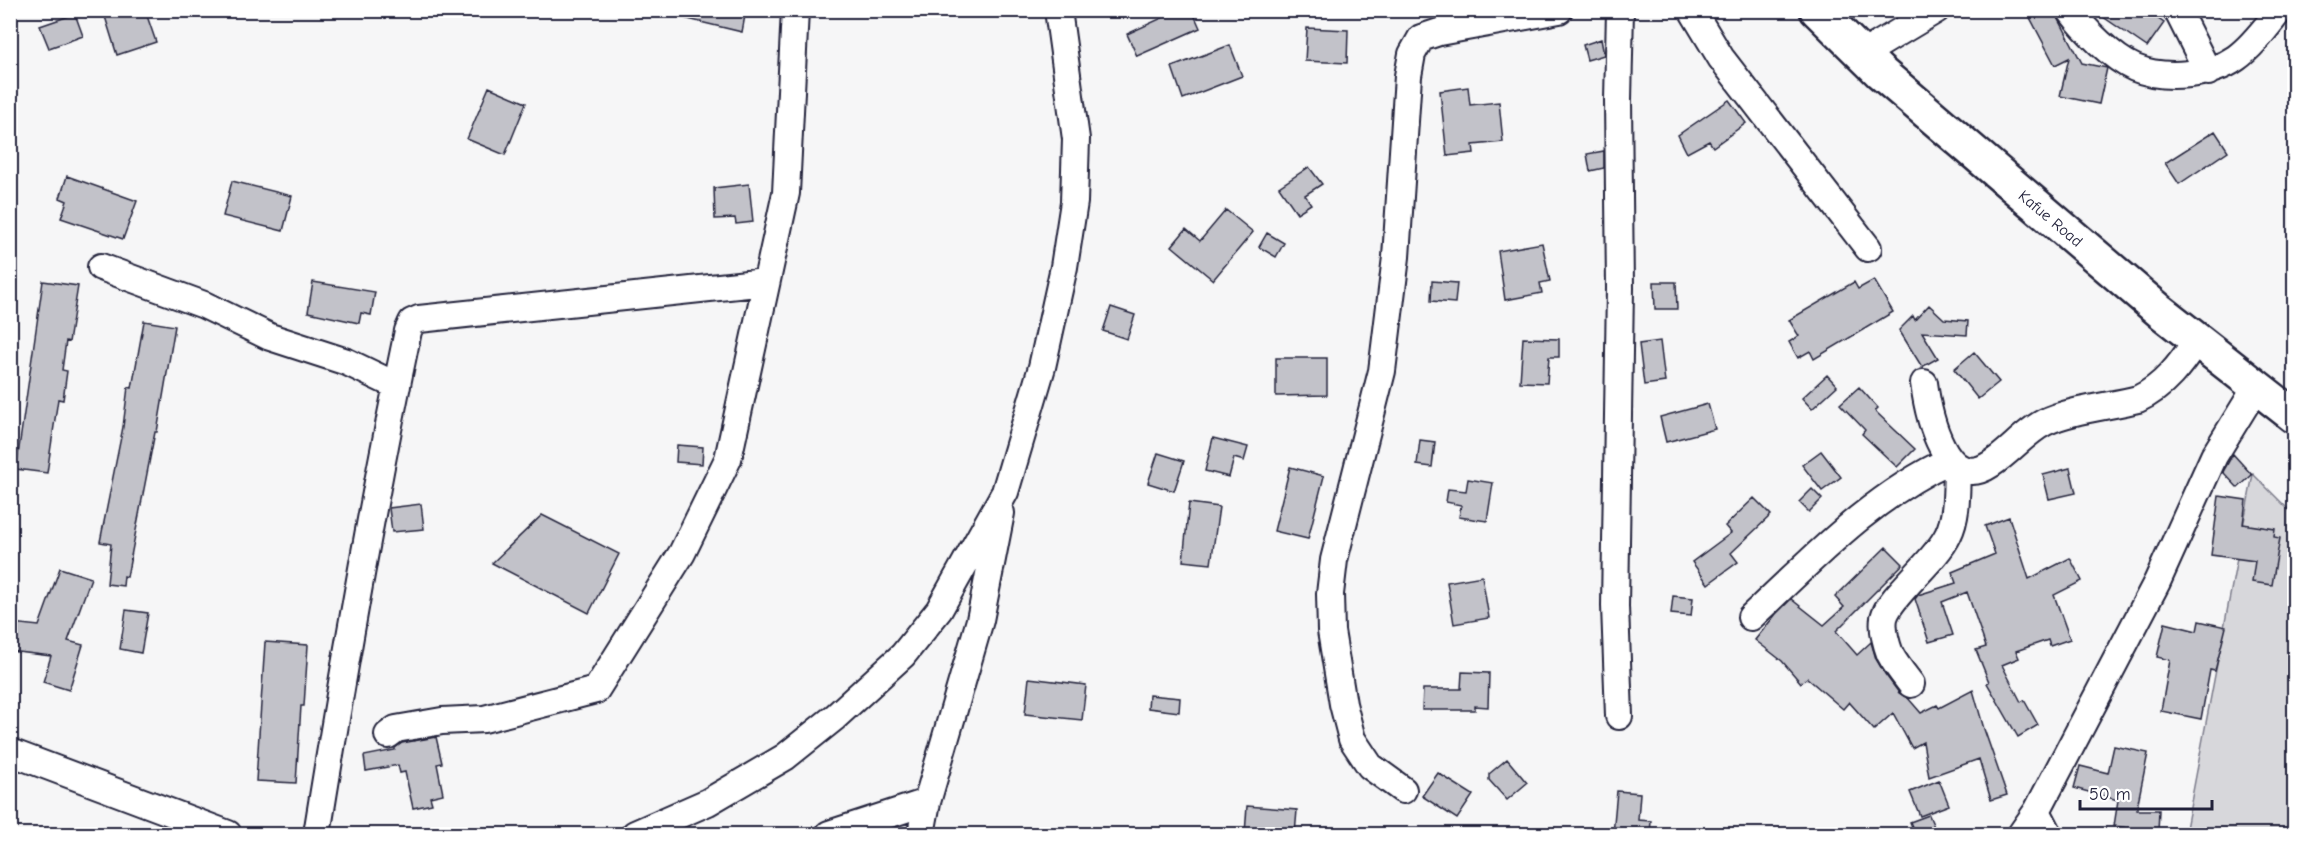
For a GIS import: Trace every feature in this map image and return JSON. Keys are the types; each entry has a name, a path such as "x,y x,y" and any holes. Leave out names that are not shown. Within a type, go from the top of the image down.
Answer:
{"highway":[{"name":"Kafue Road","path":"1817,10 1880,72 2196,341 2281,400"}],"street":[{"path":"388,735 396,729 442,721 484,719 596,690 682,553 728,459 786,193 795,10"},
{"path":"921,834 927,802 980,620 1005,492 1042,367 1064,267 1074,202 1076,139 1058,10"},
{"path":"1403,790 1370,766 1352,739 1343,704 1330,631 1330,594 1334,560 1382,371 1396,257 1408,76 1412,54 1421,38 1439,32 1559,10"},
{"path":"1619,716 1615,606 1620,288 1618,100 1620,10"},
{"path":"1692,10 1722,58 1868,248"},
{"path":"1862,55 1936,10"},
{"path":"2070,10 2103,46 2135,68 2172,76 2208,72 2237,58 2280,10"},
{"path":"2177,10 2208,72"},
{"path":"101,267 204,305 270,337 347,363 397,386"},
{"path":"317,834 350,628 408,331 412,322 419,319 766,282"},
{"path":"1751,617 1865,513 1900,487 1953,464 1972,470 1989,466 2045,422 2138,399 2151,393 2183,361 2196,341"},
{"path":"1911,684 1891,656 1884,635 1884,617 1892,604 1939,551 1950,533 1954,512 1953,464 1937,437 1924,383"},
{"path":"2021,834 2037,811 2157,582 2214,456 2281,400"},
{"path":"635,834 708,802 785,757 835,717 903,656 939,610 1005,492"},
{"path":"939,610 954,598 964,598 973,602 980,620"},
{"path":"10,752 228,834"},
{"path":"829,834 927,802"},
{"path":"2037,811 2049,834"}],"shaded area":[{"path":"2253,474 2294,515 2294,834 2185,834"}],"building":[{"path":"103,10 145,10 156,42 117,55"},
{"path":"676,10 746,10 742,32 675,16"},
{"path":"1179,10 1192,10 1200,28 1137,56 1127,34"},
{"path":"2026,10 2054,10 2082,63 2107,68 2099,104 2060,96 2069,58 2055,65"},
{"path":"2093,10 2145,10 2164,23 2147,47"},
{"path":"75,14 83,36 49,48 40,26"},
{"path":"1307,28 1348,30 1347,63 1305,61"},
{"path":"1601,39 1604,55 1587,60 1583,45"},
{"path":"1230,45 1242,76 1183,99 1172,67"},
{"path":"489,87 526,103 505,155 467,139"},
{"path":"1468,87 1470,105 1499,102 1503,142 1473,145 1474,153 1447,156 1440,91"},
{"path":"1729,100 1746,123 1713,147 1709,141 1687,153 1678,135"},
{"path":"2215,131 2228,151 2179,184 2165,163"},
{"path":"1604,151 1604,168 1590,171 1587,154"},
{"path":"1309,167 1322,184 1305,195 1311,204 1297,213 1279,187"},
{"path":"67,176 137,201 123,239 61,218 67,201 60,198"},
{"path":"232,181 292,196 283,231 223,216"},
{"path":"749,184 753,222 736,224 735,218 715,219 714,188"},
{"path":"1226,210 1253,232 1213,280 1172,246 1186,229 1200,241"},
{"path":"1267,233 1284,243 1276,257 1259,247"},
{"path":"1542,243 1550,281 1540,283 1542,293 1505,300 1498,251"},
{"path":"1874,280 1893,312 1814,359 1810,351 1798,358 1789,342 1799,336 1789,320 1854,282 1858,289"},
{"path":"43,281 78,286 62,370 67,371 63,400 58,399 47,473 16,469"},
{"path":"1432,281 1457,283 1455,303 1431,301"},
{"path":"313,282 375,292 371,315 361,313 359,323 308,312"},
{"path":"1654,282 1676,282 1677,309 1655,309"},
{"path":"1929,305 1944,319 1968,321 1967,335 1922,332 1938,358 1922,367 1899,330 1913,316 1915,320"},
{"path":"1111,307 1135,315 1127,339 1103,331"},
{"path":"144,321 175,326 157,432 155,432 127,577 124,576 123,586 107,584 111,544 100,542 123,427 128,387 132,388"},
{"path":"1523,338 1559,339 1559,357 1549,357 1547,383 1520,382"},
{"path":"1660,341 1665,382 1644,385 1639,344"},
{"path":"1974,352 1999,382 1978,399 1954,369"},
{"path":"1276,358 1327,358 1327,395 1276,396"},
{"path":"1827,375 1837,386 1812,409 1802,398"},
{"path":"1859,387 1878,408 1875,411 1915,449 1897,467 1862,434 1865,430 1840,404"},
{"path":"1708,404 1715,429 1666,442 1660,417"},
{"path":"1213,438 1248,447 1244,461 1234,458 1229,477 1205,471"},
{"path":"1420,440 1435,442 1432,467 1417,465"},
{"path":"677,445 703,447 702,464 676,462"},
{"path":"1821,451 1841,477 1822,491 1802,465"},
{"path":"1158,453 1184,461 1174,491 1148,483"},
{"path":"2233,454 2252,475 2238,488 2223,472"},
{"path":"1290,467 1324,476 1308,539 1274,531"},
{"path":"2070,468 2076,493 2049,499 2043,475"},
{"path":"1468,479 1493,483 1487,521 1459,517 1461,505 1446,502 1448,489 1466,491"},
{"path":"1812,489 1822,499 1809,512 1799,502"},
{"path":"2219,496 2246,500 2243,524 2275,529 2274,537 2280,538 2272,585 2252,582 2255,561 2211,555"},
{"path":"1754,498 1771,515 1731,553 1738,562 1708,584 1692,562 1731,533 1725,526"},
{"path":"1189,503 1219,507 1211,564 1183,561"},
{"path":"421,504 424,529 392,532 389,508"},
{"path":"542,515 619,554 589,613 492,563"},
{"path":"2009,517 2029,579 2070,558 2082,581 2054,595 2070,639 2050,646 2048,640 2016,651 2019,658 2002,665 2021,702 2024,700 2038,725 2018,737 1987,683 1989,682 1976,650 1986,647 1967,592 1942,602 1953,635 1929,642 1915,599 1918,595 1956,583 1952,572 1995,554 1985,526"},
{"path":"1886,547 1903,564 1836,631 1857,655 1871,642 1876,659 1885,674 1899,693 1908,698 1921,713 1937,705 1939,708 1973,690 2007,795 1991,800 1979,759 1929,777 1923,742 1912,748 1893,713 1874,730 1849,702 1843,709 1807,678 1801,683 1782,661 1755,640 1791,599 1824,625 1844,607 1835,597"},
{"path":"60,568 91,578 68,641 83,645 69,690 43,682 51,656 10,651 12,623 39,626"},
{"path":"1482,576 1489,618 1454,624 1447,582"},
{"path":"1673,596 1693,598 1691,616 1671,614"},
{"path":"126,610 148,613 141,653 120,649"},
{"path":"2199,621 2226,627 2215,671 2210,670 2201,719 2161,711 2170,660 2157,657 2165,623 2197,631"},
{"path":"265,642 308,645 296,783 256,781"},
{"path":"1462,672 1489,673 1488,707 1475,706 1475,710 1422,710 1423,689 1461,689"},
{"path":"1029,678 1086,685 1082,720 1025,714"},
{"path":"1149,695 1180,698 1179,712 1148,708"},
{"path":"436,737 442,763 437,764 443,794 430,797 432,804 413,808 405,772 400,773 398,765 366,771 364,756 395,750 402,743"},
{"path":"2114,746 2148,753 2137,810 2159,810 2158,832 2114,826 2118,800 2074,788 2080,766 2108,773"},
{"path":"1507,759 1527,783 1507,800 1489,780 1489,774"},
{"path":"1438,773 1473,795 1457,819 1422,796"},
{"path":"1939,780 1949,805 1920,816 1910,792"},
{"path":"1617,791 1640,793 1638,820 1651,821 1650,834 1613,834"},
{"path":"1247,806 1297,810 1295,834 1245,834"},
{"path":"1929,815 1937,834 1915,834 1910,822"}]}
